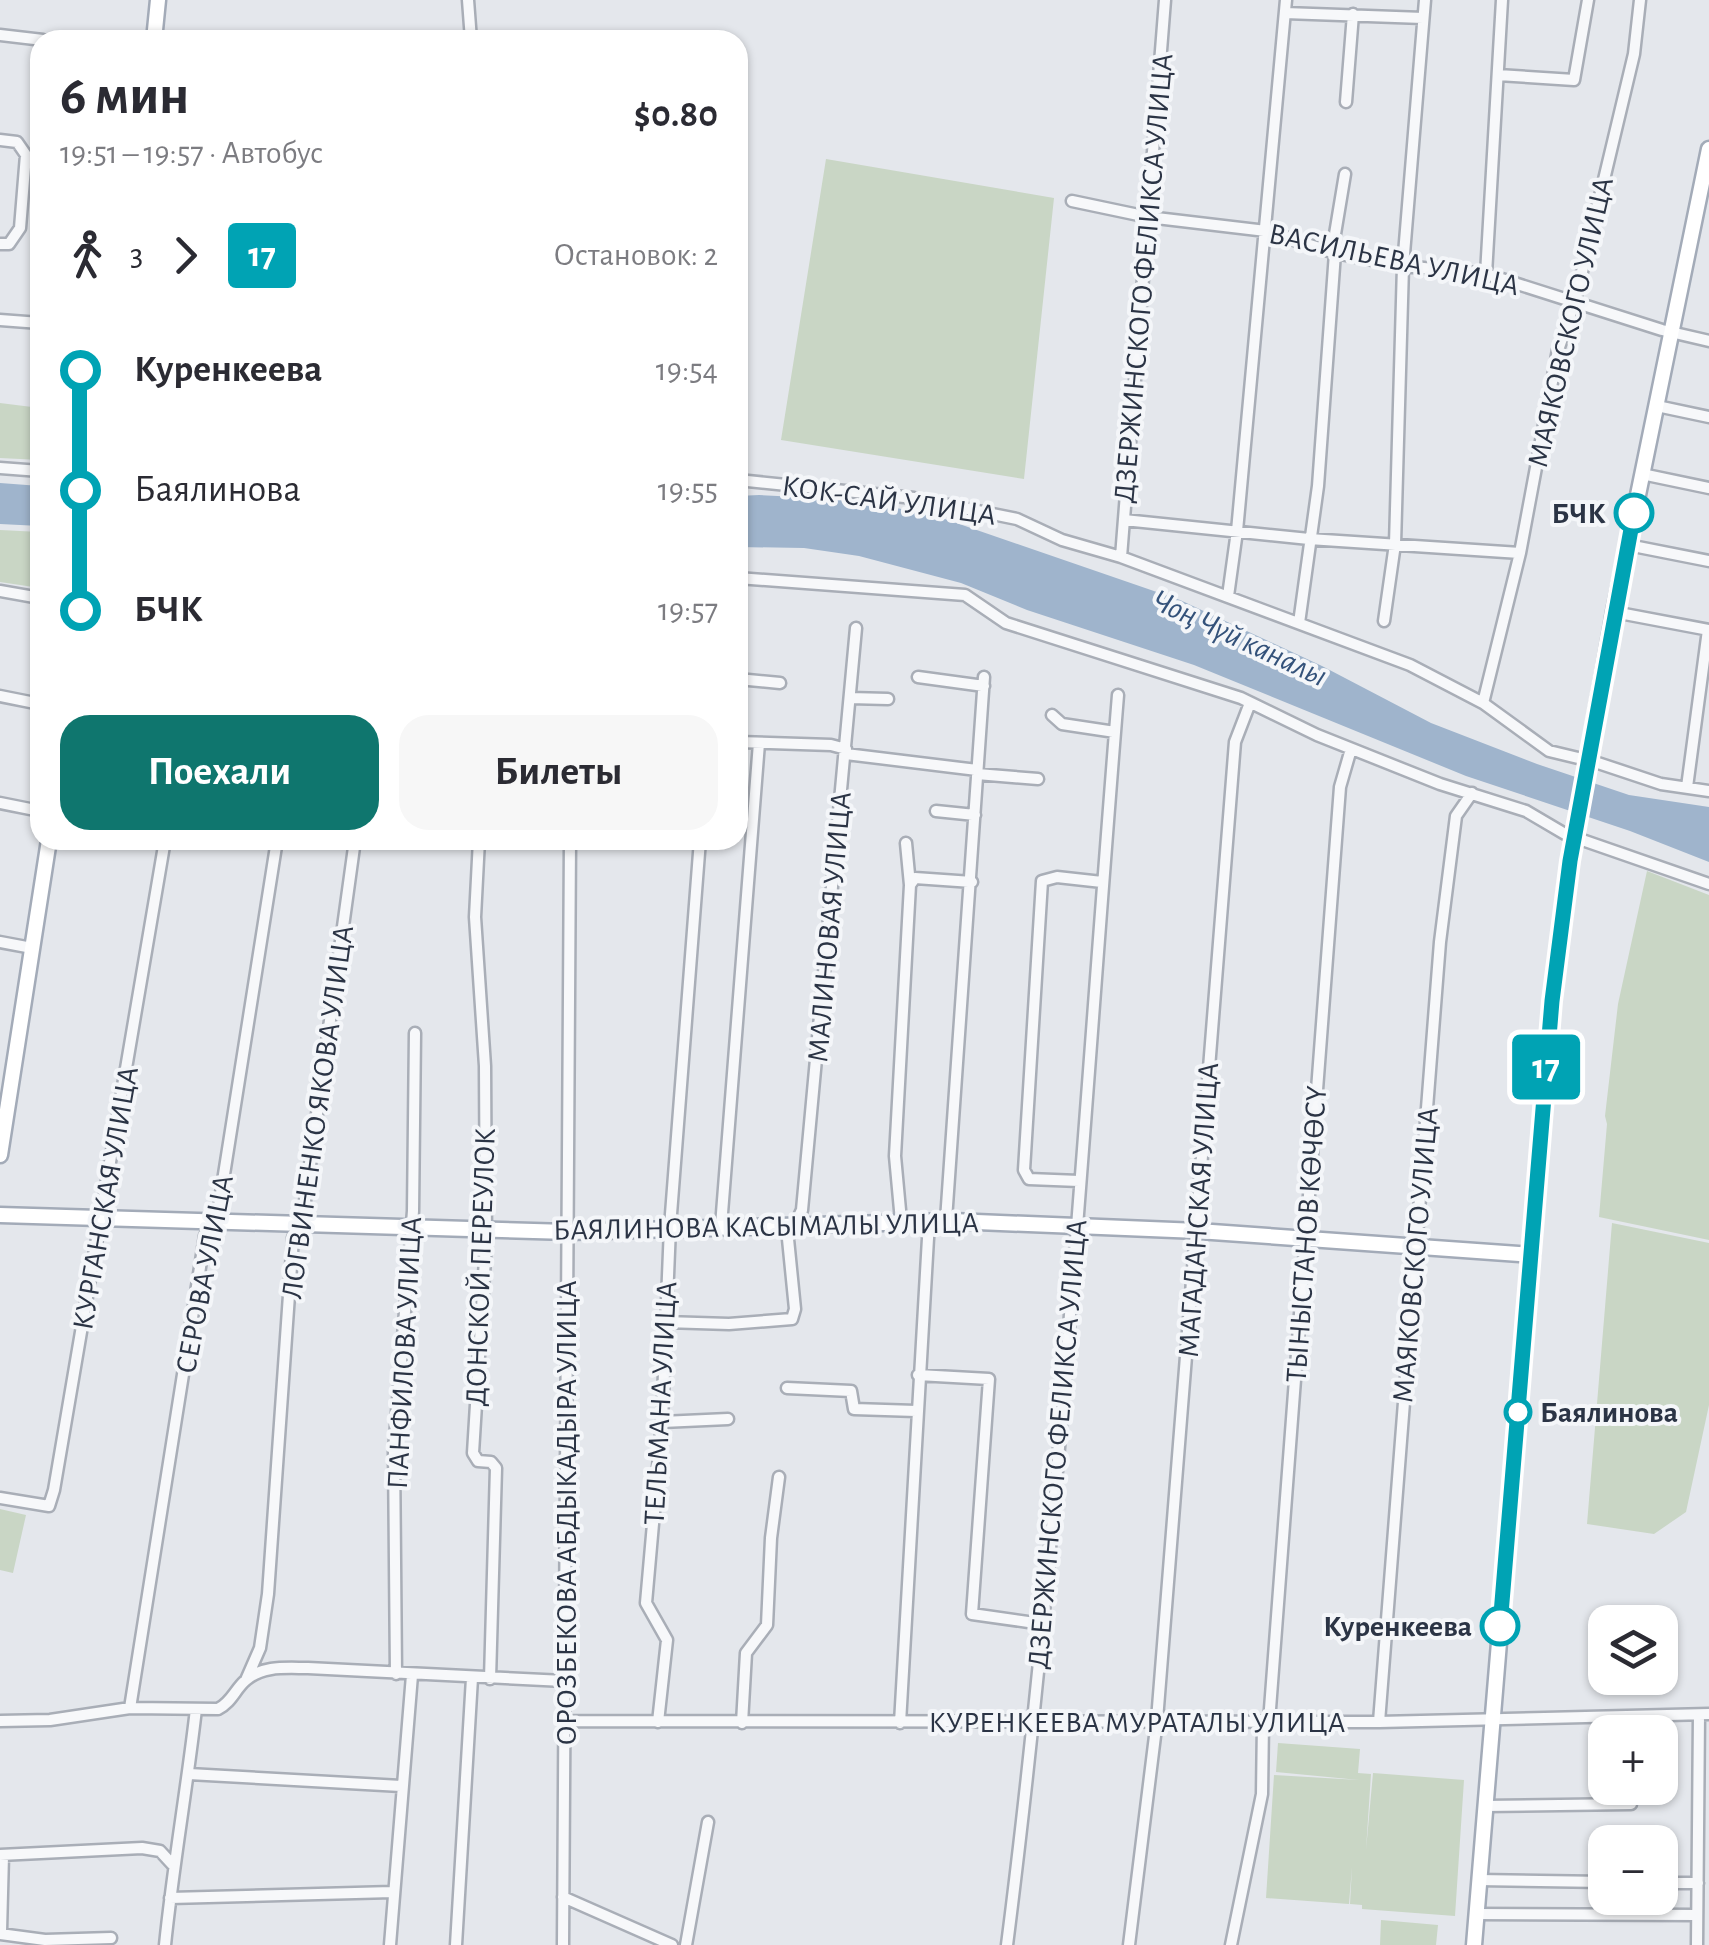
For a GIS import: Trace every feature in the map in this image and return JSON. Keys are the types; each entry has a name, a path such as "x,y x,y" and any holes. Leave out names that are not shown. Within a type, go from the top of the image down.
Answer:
{"main road":[{"path":"155,30 158,0"},
{"path":"1474,1945 1552,1001 1574,837 1614,612 1705,193 1709,149"},
{"path":"0,1155 5,1086 48,850"},
{"name":"БАЯЛИНОВА КАСЫМАЛЫ УЛИЦА","path":"0,1215 568,1232 946,1220 1198,1231 1532,1255"}],"street":[{"path":"468,0 470,30"},
{"name":"ДЗЕРЖИНСКОГО ФЕЛИКСА УЛИЦА","path":"1121,557 1165,0"},
{"path":"1228,596 1238,531 1286,0"},
{"path":"1384,621 1395,544 1403,266 1425,0"},
{"path":"1486,274 1502,0"},
{"path":"1498,75 1574,80 1588,0"},
{"name":"МАЯКОВСКОГО УЛИЦА","path":"1482,702 1520,552 1558,350 1574,300 1634,54 1640,0"},
{"path":"1284,14 1423,18"},
{"path":"1346,102 1353,14"},
{"path":"0,35 30,38"},
{"path":"0,140 17,142 26,155 20,228 10,244 0,244"},
{"path":"1299,623 1320,472 1334,252 1344,174"},
{"name":"ВАСИЛЬЕВА УЛИЦА","path":"1072,201 1148,217 1266,231 1334,252 1403,266 1486,274 1709,341"},
{"path":"0,320 30,322"},
{"path":"1657,406 1709,418"},
{"path":"0,468 30,470"},
{"path":"1642,474 1709,488"},
{"name":"КОК-САЙ УЛИЦА","path":"748,481 914,498 1018,519 1062,540 1121,557 1410,665 1482,702 1548,752 1661,784 1709,791"},
{"path":"1124,520 1310,539 1520,552"},
{"path":"1628,545 1709,561"},
{"path":"748,579 966,595 1006,623 1250,703 1351,749 1526,811 1574,837 1709,884"},
{"path":"0,592 30,596"},
{"path":"1614,612 1709,630 1687,787"},
{"name":"МАЛИНОВАЯ УЛИЦА","path":"665,1322 729,1324 792,1319 796,1309 788,1239 802,1210 856,628"},
{"path":"918,677 984,682 946,1220"},
{"path":"748,680 780,683"},
{"name":"ДЗЕРЖИНСКОГО ФЕЛИКСА УЛИЦА","path":"1007,1945 1034,1722 1118,694"},
{"path":"0,696 30,702"},
{"path":"850,698 888,699"},
{"name":"МАГАДАНСКАЯ УЛИЦА","path":"1130,1945 1157,1720 1235,742 1250,703"},
{"path":"1052,714 1062,724 1114,732"},
{"path":"748,742 831,745 846,751 1038,779"},
{"path":"721,1226 758,743"},
{"name":"ТЫНЫСТАНОВ КӨЧӨСҮ","path":"1231,1945 1262,1794 1340,786 1351,749"},
{"name":"МАЯКОВСКОГО УЛИЦА","path":"1379,1722 1440,942 1456,816 1472,793"},
{"path":"0,803 30,809"},
{"path":"936,810 975,814"},
{"path":"901,1220 895,1156 910,885 906,843"},
{"name":"КУРГАНСКАЯ УЛИЦА","path":"0,1498 48,1506 54,1490 164,850"},
{"name":"СЕРОВА УЛИЦА","path":"130,1708 205,1236 219,1206 275,850"},
{"name":"ЛОГВИНЕНКО ЯКОВА УЛИЦА","path":"246,1680 260,1648 268,1594 294,1238 300,1224 355,850"},
{"name":"ДОНСКОЙ ПЕРЕУЛОК","path":"478,850 475,917 485,1066 485,1229 473,1453 478,1460 492,1462 496,1468 490,1679"},
{"name":"ОРОЗБЕКОВА АБДЫКАДЫРА УЛИЦА","path":"564,1945 570,850"},
{"name":"ТЕЛЬМАНА УЛИЦА","path":"658,1722 667,1640 646,1603 662,1422 670,1227 699,850"},
{"name":"ДЗЕРЖИНСКОГО ФЕЛИКСА УЛИЦА","path":"1079,1181 1029,1179 1024,1170 1042,881 1057,877 1102,882"},
{"path":"910,885 916,878 972,882"},
{"path":"0,942 32,948"},
{"name":"ПАНФИЛОВА УЛИЦА","path":"396,1674 394,1450 412,1211 415,1033"},
{"path":"900,1723 929,1221"},
{"path":"918,1375 990,1379 972,1614 1042,1624"},
{"path":"787,1388 850,1391 854,1408 916,1410"},
{"path":"662,1422 728,1419"},
{"path":"742,1723 746,1653 766,1625 779,1477"},
{"path":"0,1721 50,1720 130,1708 218,1709 246,1680 266,1669 564,1681"},
{"path":"390,1945 412,1675"},
{"path":"456,1945 472,1678"},
{"path":"165,1945 172,1864 189,1774 196,1709"},
{"path":"1697,1945 1704,1714"},
{"name":"КУРЕНКЕЕВА МУРАТАЛЫ УЛИЦА","path":"564,1721 1379,1722 1704,1714"},
{"path":"189,1774 401,1786"},
{"path":"1485,1806 1588,1805"},
{"path":"686,1945 708,1822"},
{"path":"111,1938 45,1942 1,1932 2,1855 142,1848 160,1851 172,1864"},
{"path":"1478,1880 1588,1882"},
{"path":"1678,1882 1698,1883"},
{"path":"170,1898 392,1892"},
{"path":"563,1896 672,1945"},
{"path":"1476,1914 1698,1915"}],"green space":[{"path":"826,159 1054,198 1024,479 781,440"},
{"path":"0,403 30,407 30,460 0,458"},
{"path":"0,530 30,532 30,586 0,582"},
{"path":"1647,871 1709,895 1709,1240 1599,1217 1618,1004"},
{"path":"1612,1223 1709,1243 1709,1405 1686,1512 1654,1534 1587,1524"},
{"path":"0,1509 26,1515 13,1573 0,1570"},
{"path":"1278,1743 1360,1749 1358,1773 1371,1774 1366,1850 1373,1773 1464,1780 1455,1916 1362,1909 1362,1905 1350,1904 1352,1867 1349,1904 1266,1898 1274,1775 1359,1780 1276,1772"},
{"path":"1381,1920 1438,1925 1436,1945 1380,1945"}],"water":[{"path":"0,483 30,485 30,526 0,524"},
{"name":"Чоң Чүй каналы","path":"748,496 859,500 939,517 1180,600 1322,666 1431,723 1629,795 1709,807 1709,862 1466,776 1194,665 1027,610 961,583 859,556 804,548 748,547"}],"bus line":[{"name":"17","path":"1500,1626 1552,1001 1570,861 1634,513"}],"place":[{"name":"БЧК","path":"1634,513"},
{"name":"Баялинова","path":"1518,1412"},
{"name":"Куренкеева","path":"1500,1626"}]}
